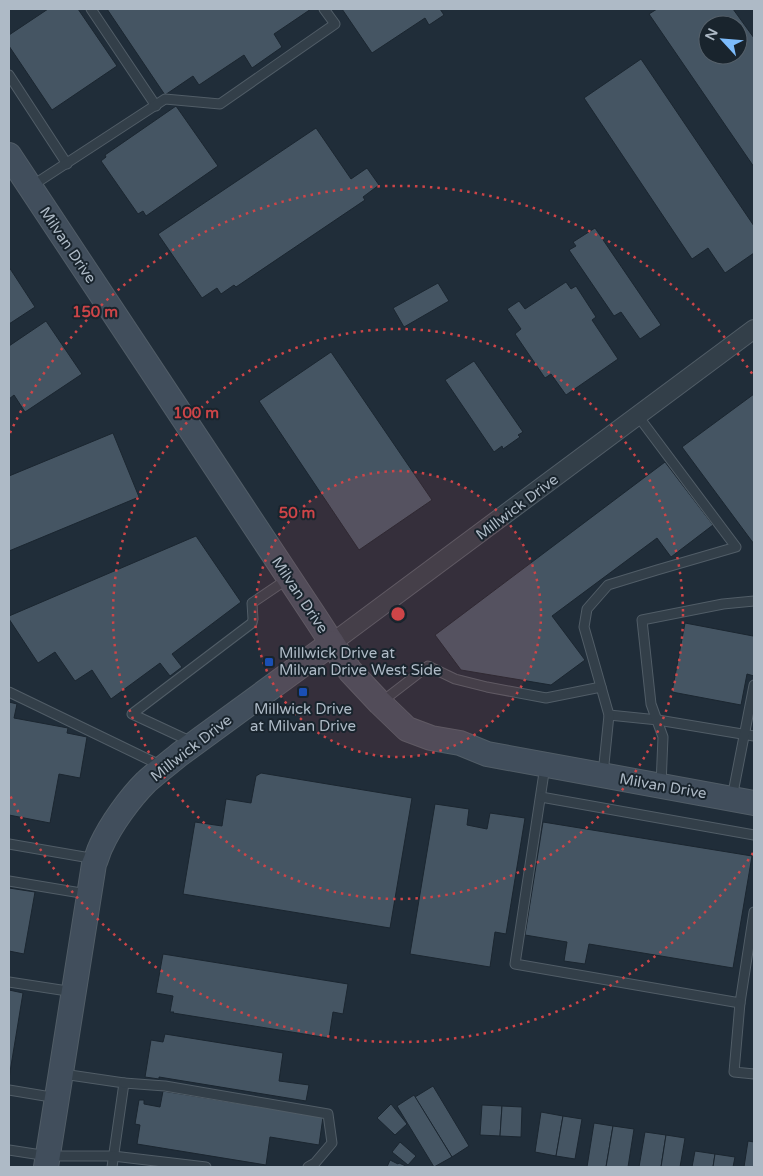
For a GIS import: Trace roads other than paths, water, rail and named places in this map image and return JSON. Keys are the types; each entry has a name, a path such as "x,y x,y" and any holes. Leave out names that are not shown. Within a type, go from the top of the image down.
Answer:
{"street":[{"name":"Milvan Drive","path":"9,155 350,671 407,729 431,738 460,743 487,754 743,800"},
{"name":"Millwick Drive","path":"47,1162 96,859 109,830 146,782 194,743 332,643 754,329"}],"lane":[{"path":"91,9 156,106"},
{"path":"30,187 165,99 220,104 335,24 324,9"},
{"path":"9,76 66,164"},
{"path":"603,775 609,715 584,627 587,608 608,585 736,546 638,416"},
{"path":"194,743 132,714 252,623 252,603 289,578"},
{"path":"662,786 663,737 651,704 642,620 723,604 754,601"},
{"path":"380,703 428,666 455,680 546,698 601,687"},
{"path":"743,800 744,735 754,685"},
{"path":"9,692 164,767"},
{"path":"609,715 658,720 754,736"},
{"path":"545,765 515,964 740,1003"},
{"path":"540,797 754,835"},
{"path":"9,844 96,859"},
{"path":"9,881 89,894"},
{"path":"754,912 740,1003 734,1072 754,1074"},
{"path":"9,982 74,992"},
{"path":"61,1074 124,1083 165,1086 328,1114 332,1143 315,1163 308,1167"},
{"path":"112,1167 124,1083"},
{"path":"9,1090 57,1098"},
{"path":"9,1150 47,1162 114,1156 206,1167"}],"place":[{"name":"Millwick Drive at Milvan Drive West Side","path":"269,662"},
{"name":"Millwick Drive at Milvan Drive","path":"303,692"}]}
